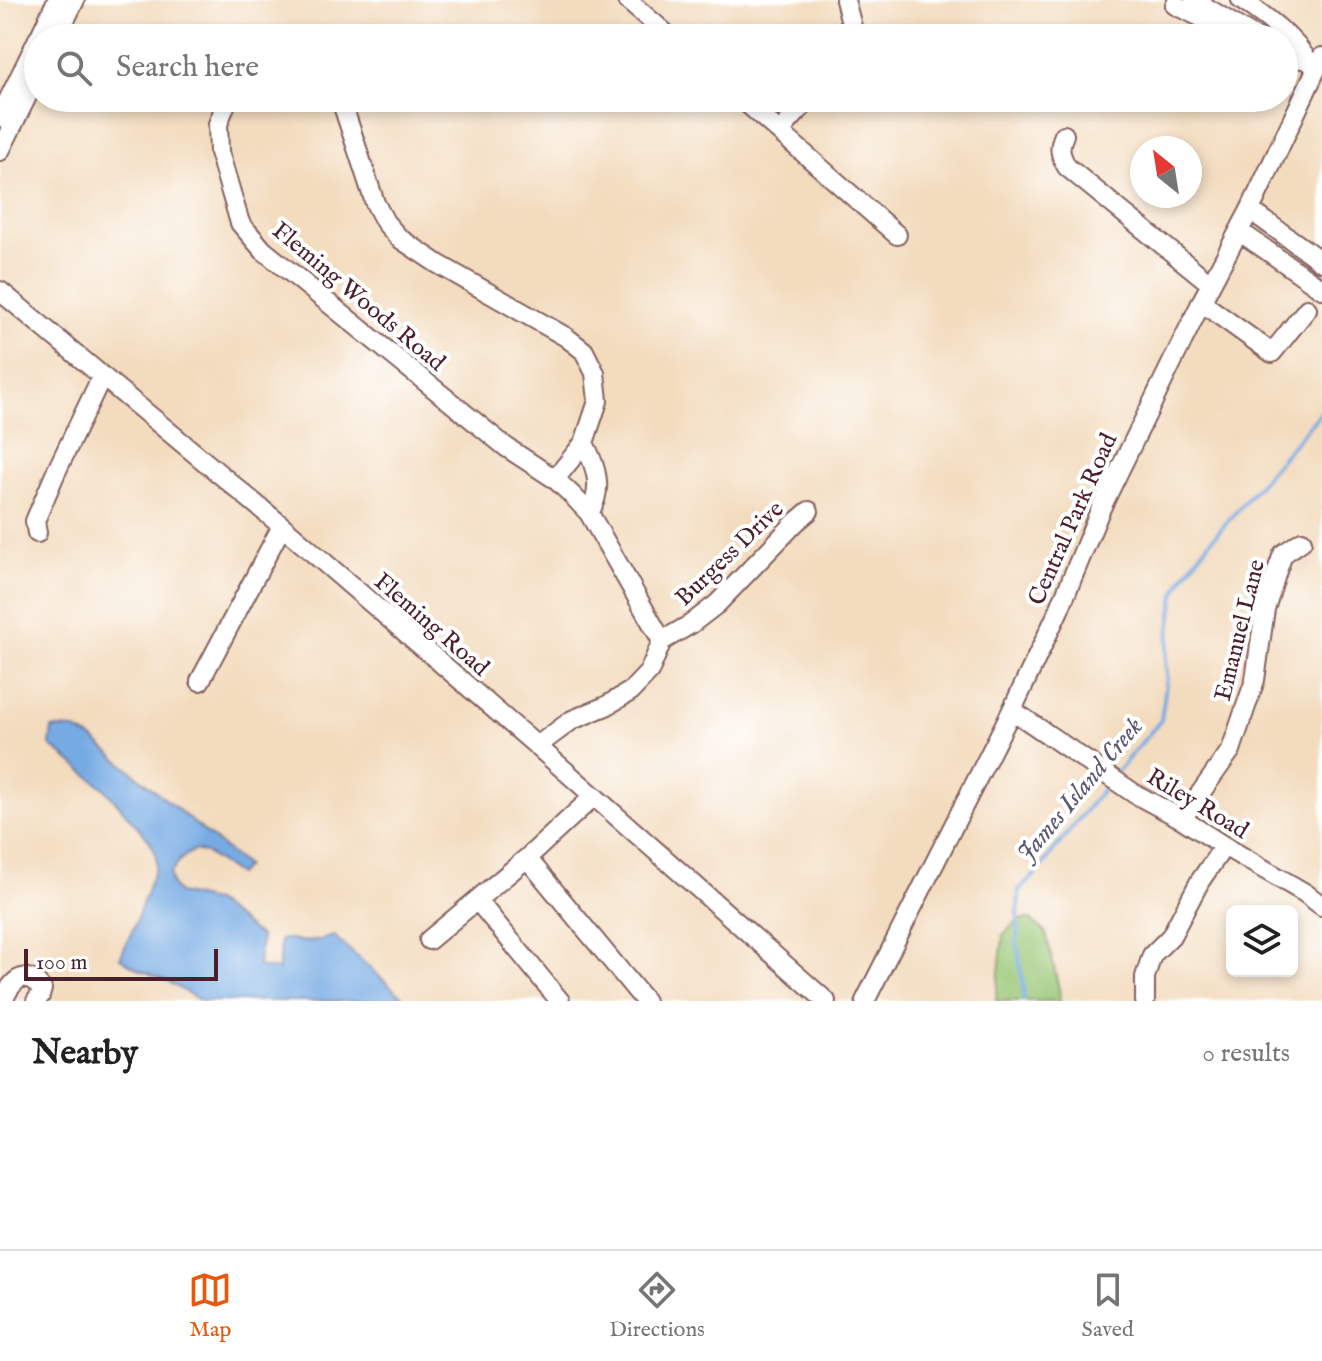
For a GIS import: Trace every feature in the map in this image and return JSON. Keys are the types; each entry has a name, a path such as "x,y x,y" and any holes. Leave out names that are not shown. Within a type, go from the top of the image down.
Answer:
{"street":[{"path":"46,24 57,0"},
{"path":"63,24 75,0"},
{"path":"627,0 655,24"},
{"path":"845,0 851,24"},
{"path":"1194,0 1233,24"},
{"path":"1241,0 1273,24"},
{"path":"1175,5 1212,24"},
{"path":"1298,47 1314,61"},
{"name":"Central Park Road","path":"1298,89 1314,61"},
{"path":"0,117 24,69"},
{"path":"0,151 24,102"},
{"name":"Fleming Woods Road","path":"223,112 218,124 219,152 240,223 263,250 506,447 555,479 589,513 662,641"},
{"path":"345,112 375,203 385,222 399,238 438,264 566,337 584,351 595,373 598,401 584,443 555,479"},
{"path":"758,112 897,235"},
{"path":"780,131 797,112"},
{"name":"Central Park Road","path":"865,1001 1012,710 1059,610 1101,508 1201,302 1250,210 1287,112"},
{"path":"1064,135 1060,156 1067,167 1211,284"},
{"path":"1250,210 1322,262"},
{"path":"1239,231 1322,289"},
{"name":"Fleming Road","path":"0,291 282,526 826,1001"},
{"path":"1201,302 1272,353 1307,309"},
{"path":"37,533 35,521 102,376"},
{"path":"584,443 594,463 597,482 596,502 589,513"},
{"name":"Burgess Drive","path":"662,641 717,604 809,511"},
{"path":"200,681 282,526"},
{"name":"Emanuel Lane","path":"1182,819 1231,750 1255,680 1265,609 1277,571 1283,554 1302,541"},
{"path":"537,746 572,720 606,706 631,691 649,672 662,641"},
{"name":"Riley Road","path":"1012,710 1135,794 1182,819 1322,906"},
{"path":"429,940 527,858 594,796"},
{"path":"1145,1001 1145,977 1152,955 1171,936 1200,881 1224,846"},
{"path":"527,858 645,1001"},
{"path":"477,900 560,1001"},
{"path":"3,1001 10,984 25,978 42,989 36,1001"}],"green space":[{"path":"1030,919 1046,933 1060,1001 996,1001 1003,935 1018,920"}],"water":[{"path":"52,728 74,729 93,739 246,866 238,875 206,853 194,850 181,859 170,874 172,885 178,893 213,901 261,937 258,967 279,970 280,940 309,941 334,936 407,1001 201,1001 120,958 156,866 156,854 150,841 104,788 50,745"}],"waterway":[{"name":"James Island Creek","path":"1115,774 1161,720 1175,594 1184,576 1322,411"},
{"name":"James Island Creek","path":"1023,1001 1017,944 1019,890 1033,877 1109,781"}]}
